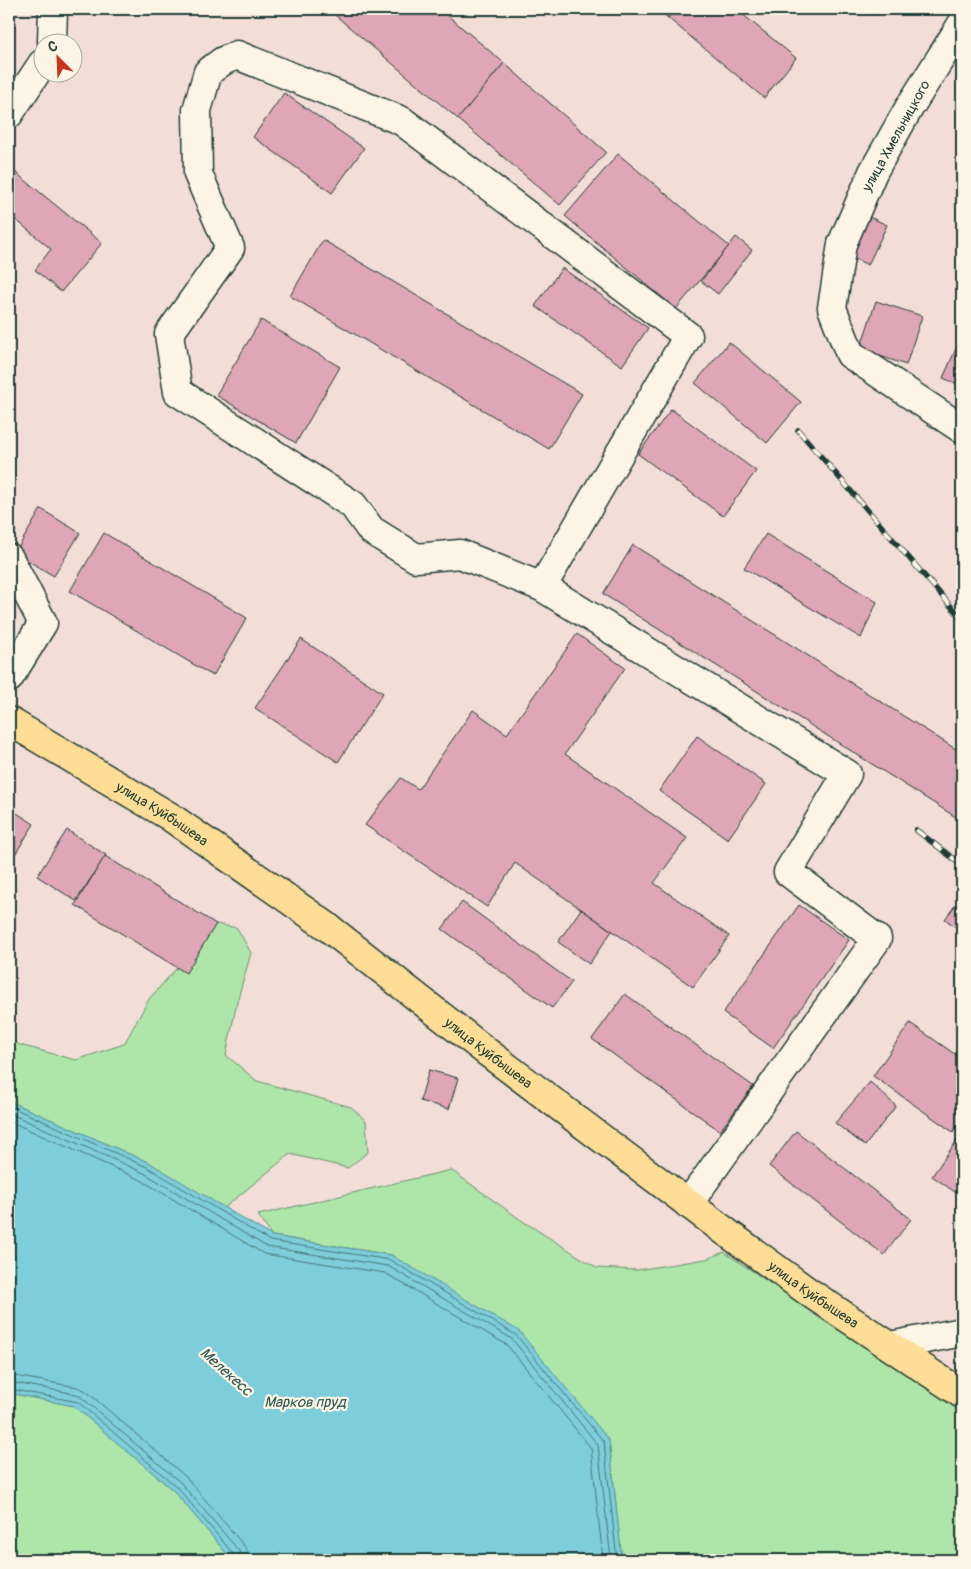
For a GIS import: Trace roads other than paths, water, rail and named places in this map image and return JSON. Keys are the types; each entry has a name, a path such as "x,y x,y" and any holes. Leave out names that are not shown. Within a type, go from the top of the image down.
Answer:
{"main road":[{"name":"улица Куйбышева","path":"9,721 169,816 325,925 498,1061 688,1204 810,1292 962,1394"}],"street":[{"path":"52,32 53,9"},
{"name":"улица Хмельницкого","path":"962,24 909,108 873,172 842,244 832,308 850,354 962,429"},
{"path":"542,587 688,336 402,122 236,55 223,60 208,72 198,110 198,174 230,248 170,334 178,392 352,505 372,530 416,558 460,554 542,587 847,774 788,872 877,939 688,1204"},
{"path":"9,114 32,79"},
{"path":"9,558 43,623 13,662"},
{"path":"890,1346 962,1332"}],"water":[{"name":"Марков пруд","path":"9,1101 150,1163 272,1236 391,1255 519,1331 609,1440 622,1560 232,1560 174,1491 74,1406 9,1393"}],"railway":[{"path":"798,430 962,619"},
{"path":"916,830 962,865"}],"water label":[{"name":"Мелекесс","path":"226,1372"}]}
